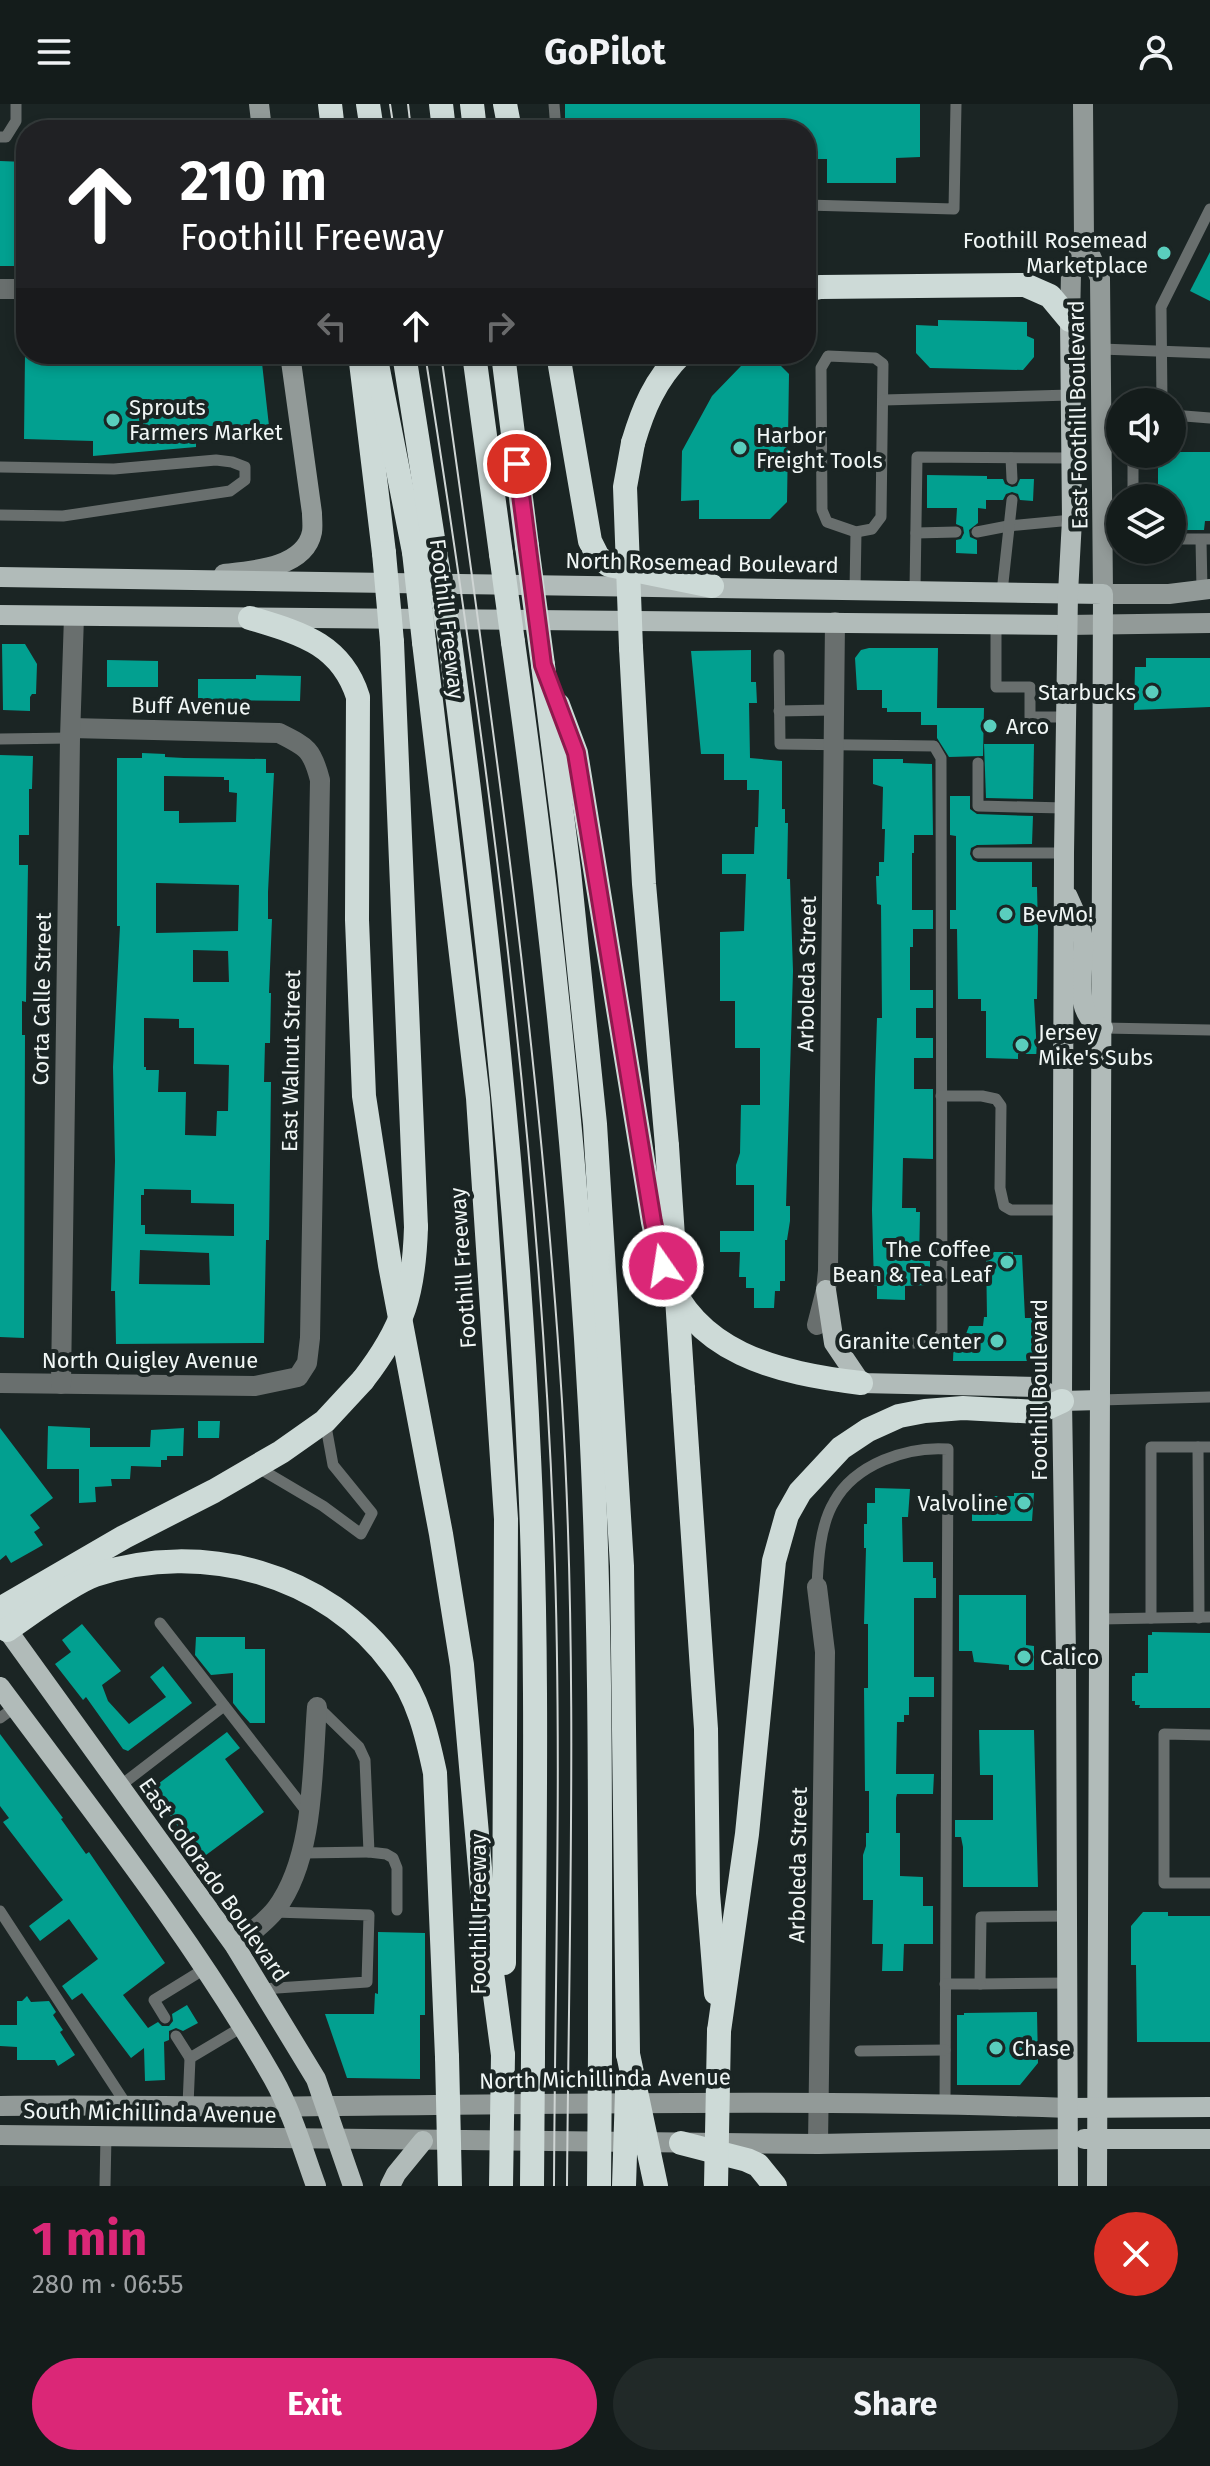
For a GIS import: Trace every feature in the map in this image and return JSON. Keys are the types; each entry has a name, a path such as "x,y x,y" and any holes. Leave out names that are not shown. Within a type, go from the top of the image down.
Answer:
{"highway":[{"path":"816,288 918,284 1025,285 1050,296 1070,320"},
{"path":"2,1619 124,1537 257,1467 325,1421 381,1357 402,1314 414,1271 416,1227 392,642 361,364"},
{"name":"Foothill Freeway","path":"378,364 425,552 424,642 478,1098 506,1519 501,2186"},
{"path":"405,364 425,552 450,642 498,1039 529,1456 537,1786 532,2186"},
{"path":"475,364 535,797 569,1118 590,1407 600,1706 599,2186"},
{"path":"504,364 569,871 598,1171 622,1566 628,2054 624,2186"},
{"path":"560,364 590,541 598,557 609,565 712,586"},
{"path":"673,364 654,387 642,412 625,487 644,884 667,1146 706,1729 708,1893 719,2031 716,2186"},
{"path":"250,618 294,632 327,649 351,676 358,697 357,920 364,1096 390,1265 441,1534 462,1665 484,1913 503,2055"},
{"path":"543,665 576,753 653,1222 663,1266 695,1321 728,1347 779,1370 861,1383"},
{"path":"719,2031 745,1848 774,1561 793,1503 841,1448 868,1430 899,1416 963,1408 1038,1412 1062,1401"},
{"path":"2,1619 91,1576 134,1565 171,1561 214,1562 253,1570 297,1586 337,1609 395,1666 414,1700 427,1736 435,1773 450,2186"},
{"path":"628,2054 656,2186"},
{"path":"681,2143 758,2165 775,2186"}],"main road":[{"name":"East Foothill Boulevard","path":"1068,593 1072,520 1071,274 1084,240 1083,104"},
{"name":"East Foothill Boulevard","path":"1084,240 1100,278 1103,594"},
{"path":"177,578 269,568 300,552 308,542 312,533 312,513 291,364"},
{"name":"North Rosemead Boulevard","path":"0,577 1103,594 1169,594 1206,589"},
{"name":"Foothill Boulevard","path":"1068,593 1062,1401 1068,2186"},
{"path":"1097,2186 1103,594"},
{"path":"0,615 1103,626 1210,623"},
{"path":"1064,886 1083,940 1082,994 1085,1013 1094,1024 1103,1028"},
{"path":"826,1290 834,1343 861,1383 1037,1387 1062,1401 1100,1400"},
{"name":"East Colorado Boulevard","path":"2,1619 235,1946 262,1989 316,2079 353,2186"},
{"path":"0,1687 7,1713 138,1872 206,1968 272,2076 300,2139 316,2186"},
{"name":"North Michillinda Avenue","path":"0,2106 819,2101 1068,2108 1210,2107"},
{"name":"South Michillinda Avenue","path":"0,2135 300,2139"},
{"path":"300,2139 818,2144 1210,2139"},
{"path":"390,2186 423,2141"}],"street":[{"name":"Corta Calle Street","path":"61,1384 74,616"},
{"name":"Arboleda Street","path":"817,1325 826,1290 835,622"},
{"name":"Buff Avenue","path":"70,733 262,731 279,733 306,746"},
{"name":"East Walnut Street","path":"298,1377 307,1363 310,1338 320,780 314,758 306,746"},
{"name":"North Quigley Avenue","path":"0,1383 255,1386 298,1377"},
{"name":"Arboleda Street","path":"817,1587 825,1652 818,2144"},
{"path":"235,1946 274,1912 287,1893 304,1853 317,1707"}],"lane":[{"path":"0,137 6,137 16,121 16,104"},
{"path":"816,205 954,209 956,104"},
{"path":"1162,388 1161,307 1210,209"},
{"path":"1101,349 1210,353"},
{"path":"828,356 875,358 883,364 881,517 872,529 856,532 827,522 822,510 821,368 828,356"},
{"path":"883,400 1071,395"},
{"path":"1186,416 1210,418"},
{"path":"915,590 917,457 1071,458"},
{"path":"1011,458 1012,479"},
{"path":"0,467 114,469 216,460 245,467 245,480 230,491 63,516 0,515"},
{"path":"1002,592 1012,500"},
{"path":"977,532 1072,520"},
{"path":"855,590 856,532"},
{"path":"916,533 956,532"},
{"path":"1206,539 1206,589"},
{"path":"996,624 996,687 1030,687 1030,717 1066,717"},
{"path":"779,655 780,744 934,746 941,758 942,1332 935,1343 834,1343"},
{"path":"779,711 834,710"},
{"path":"0,739 70,733"},
{"path":"978,763 978,806 1065,808"},
{"path":"978,853 1064,853"},
{"path":"1103,1028 1210,1030"},
{"path":"941,1096 982,1096 996,1099 1001,1106 1000,1188 1004,1206 1011,1210 1064,1210"},
{"path":"1100,1400 1210,1397"},
{"path":"257,1467 323,1506 361,1534 372,1513 333,1465 325,1421"},
{"path":"1100,1619 1205,1618 1204,1447 1151,1447 1151,1618"},
{"path":"817,1587 818,1564 833,1502 851,1481 874,1465 903,1453 929,1448 948,1449 945,2104"},
{"path":"160,1623 308,1812"},
{"path":"120,1786 224,1706"},
{"path":"317,1707 359,1747 365,1760 369,1852"},
{"path":"1210,1735 1164,1734 1164,1883 1210,1883"},
{"path":"304,1853 369,1852 393,1858 397,1868 397,1910"},
{"path":"0,1911 126,2104"},
{"path":"262,1989 367,1982 369,1915 274,1912"},
{"path":"980,1984 981,1917 1066,1916"},
{"path":"165,2018 154,2000 206,1968"},
{"path":"945,1984 1067,1983"},
{"path":"190,2058 242,2027"},
{"path":"176,2036 190,2058 188,2105"},
{"path":"860,2051 945,2050"},
{"path":"105,2186 106,2136"}],"building":[{"path":"565,104 920,104 920,157 896,158 896,183 827,183 827,159 816,159 816,120 565,120"},
{"path":"0,161 16,162 16,266 0,266"},
{"path":"1210,252 1210,301 1190,291"},
{"path":"938,320 1027,322 1027,336 1034,339 1034,357 1023,370 930,368 916,353 916,325 938,326"},
{"path":"25,364 262,364 269,426 196,426 196,447 93,456 93,441 24,439"},
{"path":"741,366 781,366 789,374 787,502 770,519 699,519 699,500 681,501 682,451 712,396"},
{"path":"1186,452 1210,452 1210,521 1205,521 1204,530 1186,530 1186,484 1158,484 1158,468 1186,468"},
{"path":"927,475 987,476 987,479 1003,479 1005,484 1012,487 1017,486 1020,479 1034,479 1033,501 1020,500 1018,494 1012,492 1006,494 1003,500 986,500 986,509 978,508 978,523 969,530 970,537 977,540 977,554 956,553 956,540 961,539 964,533 963,527 956,524 957,508 927,508"},
{"path":"2,644 25,644 37,664 36,694 30,697 30,711 3,710"},
{"path":"938,648 937,708 984,708 983,756 949,757 937,738 937,725 921,725 921,712 887,712 887,708 882,708 882,690 857,690 855,658 861,650"},
{"path":"751,650 751,682 756,682 757,703 749,703 750,758 782,761 782,809 785,809 785,823 788,823 787,879 790,879 793,971 786,1206 790,1206 790,1221 785,1240 785,1281 780,1281 780,1291 775,1291 774,1308 754,1308 754,1288 746,1288 746,1277 739,1277 740,1252 720,1252 720,1231 754,1231 754,1185 736,1185 736,1165 740,1153 741,1105 760,1105 760,1048 735,1048 735,1001 720,1001 720,932 744,931 746,874 722,874 722,854 754,854 759,790 747,790 747,780 724,780 724,754 701,754 691,651"},
{"path":"1146,658 1210,658 1210,707 1134,710 1135,667 1146,667"},
{"path":"107,660 158,661 158,687 107,687"},
{"path":"256,675 301,676 300,701 198,700 198,679 256,679"},
{"path":"984,744 1034,744 1033,799 986,798"},
{"path":"142,753 184,758 266,759 266,773 274,773 268,892 268,919 272,919 270,1043 265,1043 264,1082 271,1082 264,1343 116,1344 115,1291 111,1291 115,1161 113,1067 120,926 117,926 117,758 142,758","holes":["164,776 224,777 224,780 229,780 229,792 237,793 236,822 179,823 179,811 164,811","156,883 239,885 238,931 156,933","193,950 228,951 229,982 193,982","144,1018 179,1019 179,1028 194,1028 194,1064 229,1065 228,1111 217,1111 216,1136 185,1135 186,1092 158,1092 159,1070 146,1070","144,1189 191,1190 191,1203 234,1204 234,1236 145,1234 145,1225 141,1225 141,1195 144,1195","140,1250 209,1253 210,1285 139,1284"]},
{"path":"0,755 33,756 29,835 19,835 19,865 28,865 26,1002 22,1001 22,1035 25,1035 24,1338 0,1337"},
{"path":"873,759 903,759 903,763 932,764 933,835 914,835 912,910 933,910 933,929 913,929 910,990 933,990 933,1008 916,1008 916,1038 933,1038 933,1058 914,1058 914,1089 933,1089 933,1159 903,1158 902,1208 916,1208 916,1212 920,1212 919,1261 930,1261 930,1282 928,1285 905,1286 905,1300 877,1299 877,1286 874,1286 875,1078 877,1018 882,1018 881,905 877,904 876,876 879,876 879,862 884,862 885,829 882,829 883,787 873,784"},
{"path":"950,796 970,796 970,809 977,814 1033,816 1032,844 977,845 971,848 970,854 978,862 1032,862 1032,887 1037,887 1037,999 1034,999 1037,1054 1018,1054 1018,1059 986,1058 986,1011 981,1011 981,999 958,999 957,929 950,929 950,910 956,910 956,836 950,835"},
{"path":"986,1252 1022,1255 1025,1318 1034,1318 1034,1352 1028,1361 953,1361 954,1334 966,1334 969,1326 983,1326 984,1317 987,1317"},
{"path":"198,1421 220,1421 219,1438 198,1438"},
{"path":"48,1426 90,1428 90,1447 150,1447 151,1430 184,1428 183,1456 167,1456 167,1460 161,1460 161,1467 131,1466 130,1479 111,1479 112,1486 95,1487 96,1502 79,1503 79,1469 47,1469"},
{"path":"0,1428 53,1498 30,1515 40,1528 34,1532 43,1545 11,1563 6,1555 0,1560"},
{"path":"875,1488 910,1489 908,1517 902,1517 903,1562 933,1562 933,1578 936,1578 936,1598 914,1598 914,1677 934,1677 934,1697 909,1697 909,1715 904,1715 904,1722 897,1722 896,1774 934,1774 933,1794 897,1794 896,1798 900,1876 923,1877 923,1906 933,1906 933,1944 904,1944 903,1971 882,1971 883,1944 872,1944 873,1900 863,1900 863,1855 866,1833 869,1833 869,1791 865,1791 864,1688 868,1688 868,1624 864,1624 864,1524 867,1524 867,1503 875,1503"},
{"path":"1014,1493 1034,1493 1032,1521 972,1521 972,1496 1014,1496"},
{"path":"959,1595 1026,1595 1026,1645 1034,1646 1034,1670 1009,1670 1009,1665 974,1662 972,1651 959,1651"},
{"path":"82,1624 121,1671 102,1685 108,1701 129,1724 166,1697 150,1677 163,1666 192,1703 128,1751 123,1749 86,1697 83,1700 55,1664 71,1652 62,1640"},
{"path":"1152,1632 1210,1633 1210,1708 1139,1708 1140,1705 1135,1705 1132,1701 1132,1676 1148,1673 1148,1635"},
{"path":"196,1637 245,1637 245,1649 265,1649 265,1723 250,1723 241,1713 233,1703 233,1673 211,1675 195,1655"},
{"path":"979,1730 1034,1730 1038,1887 963,1887 963,1847 961,1837 955,1837 955,1820 993,1820 993,1775 980,1775"},
{"path":"227,1732 240,1748 225,1759 264,1812 202,1858 164,1808 168,1805 154,1787"},
{"path":"0,1734 86,1854 89,1852 165,1963 123,1995 148,2028 158,2022 169,2026 173,2021 172,2014 187,2005 198,2023 183,2031 176,2028 169,2031 169,2040 164,2042 165,2080 145,2081 144,2048 131,2058 82,1993 72,2000 62,1986 98,1959 69,1919 40,1941 29,1926 63,1900 3,1822 9,1818 0,1806"},
{"path":"1143,1912 1168,1912 1168,1916 1210,1916 1210,2042 1137,2042 1136,1965 1131,1965 1131,1926"},
{"path":"378,1932 425,1933 425,2015 420,2015 420,2079 347,2078 325,2014 374,2014 375,1993 378,1994"},
{"path":"27,1996 31,2002 49,2001 56,2012 53,2015 63,2030 60,2032 75,2055 58,2066 55,2060 17,2060 17,2047 0,2046 0,2025 17,2025 17,2001"},
{"path":"1037,2012 1038,2063 1020,2085 957,2085 957,2015"}],"tram line":[{"path":"390,104 392,120"},
{"path":"408,104 410,120"},
{"path":"427,364 469,649 507,945 523,1093 547,1390 554,1539 558,1781 554,2186"},
{"path":"442,364 512,876 541,1138 562,1401 571,1695 567,2186"}],"place":[{"name":"Foothill Rosemead Marketplace","path":"1164,253"},
{"name":"Sprouts Farmers Market","path":"113,420"},
{"name":"Harbor Freight Tools","path":"740,448"},
{"name":"Starbucks","path":"1152,692"},
{"name":"Arco","path":"990,726"},
{"name":"BevMo!","path":"1006,914"},
{"name":"Jersey Mike's Subs","path":"1022,1045"},
{"name":"The Coffee Bean & Tea Leaf","path":"1007,1262"},
{"name":"Granite Center","path":"997,1341"},
{"name":"Valvoline","path":"1024,1503"},
{"name":"Calico","path":"1024,1657"},
{"name":"Chase","path":"996,2048"}],"route":[{"path":"517,464 543,665 576,753 653,1222 663,1266"}]}
